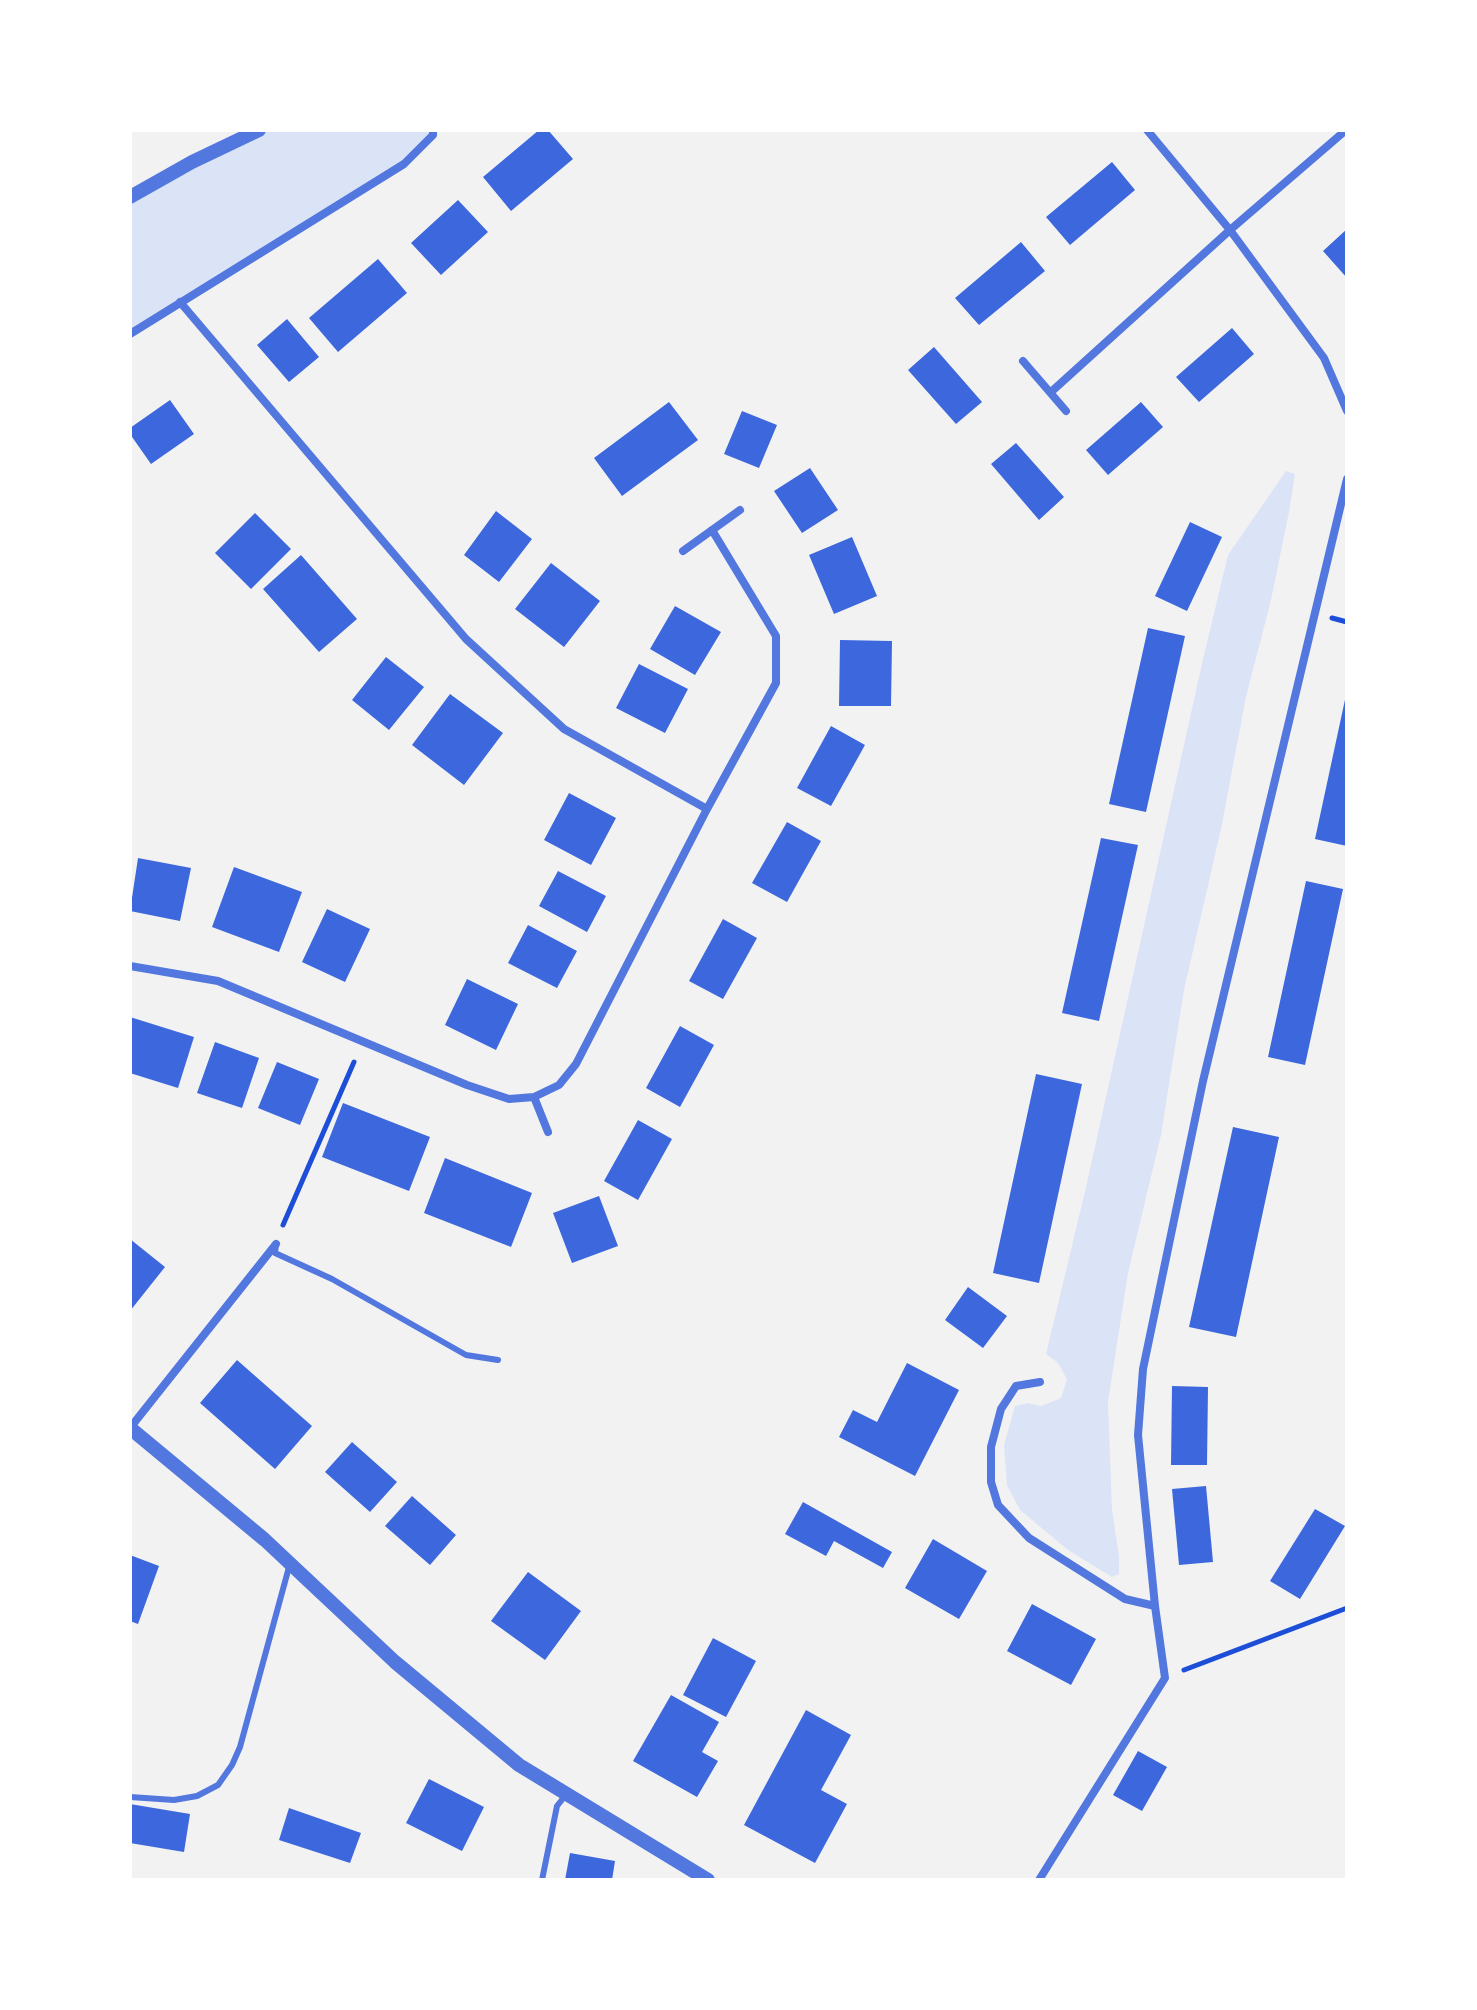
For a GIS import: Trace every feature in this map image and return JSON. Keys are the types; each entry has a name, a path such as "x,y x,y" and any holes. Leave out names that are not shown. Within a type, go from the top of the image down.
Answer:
{"street":[{"path":"130,197 192,162 259,130"},
{"path":"130,334 404,164 433,135 433,130"},
{"path":"1147,130 1230,230 1324,358 1347,411"},
{"path":"1051,392 1346,130"},
{"path":"180,302 466,639 564,729 707,809"},
{"path":"1023,361 1066,411"},
{"path":"1039,1880 1165,1678 1138,1435 1143,1369 1203,1081 1347,479"},
{"path":"683,551 740,510"},
{"path":"130,966 218,981 509,1099 534,1097 559,1085 576,1064 707,809 776,683 776,636 712,530"},
{"path":"534,1097 548,1132"},
{"path":"276,1244 130,1428 290,1563 395,1662 519,1765 708,1880"},
{"path":"1040,1382 1016,1386 1001,1409 991,1447 991,1482 998,1505 1029,1538 1125,1599 1155,1606"}],"lane":[{"path":"276,1244 275,1253 332,1279 466,1355 498,1360"},
{"path":"130,1797 174,1800 197,1796 218,1785 225,1775 240,1747 290,1563"},
{"path":"542,1880 557,1806 566,1794"}],"path":[{"path":"292,1231 282,1227 363,1042"},
{"path":"1165,1678 1347,1608"}],"shaded area":[{"path":"259,130 433,130 404,164 130,334 130,197"},
{"path":"1286,471 1295,474 1289,512 1184,990 1161,1135 1128,1273 1108,1402 1112,1510 1119,1556 1119,1574 1112,1577 1068,1550 1020,1510 1007,1485 1004,1445 1015,1406 1028,1403 1041,1406 1061,1398 1067,1379 1058,1363 1046,1354 1228,555"}],"building":[{"path":"539,130 548,130 573,159 511,211 483,177"},
{"path":"1112,162 1135,190 1070,245 1046,217"},
{"path":"458,200 488,232 441,275 411,243"},
{"path":"1347,229 1347,278 1323,251"},
{"path":"1021,242 1045,271 979,325 955,298"},
{"path":"378,259 407,293 338,352 309,318"},
{"path":"287,319 319,357 289,382 257,345"},
{"path":"1232,328 1254,354 1199,402 1176,377"},
{"path":"934,347 982,402 956,424 908,370"},
{"path":"170,400 194,434 151,464 130,434 130,428"},
{"path":"669,402 698,440 622,496 594,458"},
{"path":"1141,402 1163,427 1108,475 1086,450"},
{"path":"742,411 777,425 759,468 724,454"},
{"path":"1016,443 1064,497 1039,520 991,464"},
{"path":"810,468 838,510 802,533 774,491"},
{"path":"496,511 532,539 499,582 464,555"},
{"path":"255,513 291,549 251,589 215,553"},
{"path":"1190,522 1222,537 1187,611 1155,596"},
{"path":"852,537 877,596 834,614 809,555"},
{"path":"301,555 357,619 319,652 263,589"},
{"path":"551,563 600,601 564,647 515,609"},
{"path":"675,606 721,632 695,675 650,649"},
{"path":"1148,628 1185,636 1146,812 1109,804"},
{"path":"840,640 892,641 891,706 839,706"},
{"path":"386,657 424,687 389,730 352,700"},
{"path":"639,664 688,689 665,733 616,708"},
{"path":"450,694 503,733 464,785 412,745"},
{"path":"1347,695 1347,846 1315,839"},
{"path":"831,726 865,745 831,806 797,788"},
{"path":"569,793 616,818 591,865 544,840"},
{"path":"787,822 821,841 787,902 752,883"},
{"path":"1101,838 1138,845 1099,1021 1062,1013"},
{"path":"138,858 191,868 180,921 130,911"},
{"path":"234,867 302,892 279,952 212,927"},
{"path":"558,871 606,896 587,932 539,906"},
{"path":"1306,881 1343,889 1305,1065 1268,1057"},
{"path":"327,909 370,929 345,982 302,962"},
{"path":"723,919 757,938 723,999 689,981"},
{"path":"528,925 577,951 557,988 508,963"},
{"path":"467,979 518,1004 496,1050 445,1025"},
{"path":"130,1017 194,1037 178,1088 130,1073"},
{"path":"680,1026 714,1045 680,1107 646,1088"},
{"path":"215,1042 259,1058 242,1108 197,1093"},
{"path":"277,1062 319,1079 300,1125 258,1108"},
{"path":"1036,1074 1082,1084 1039,1283 993,1273"},
{"path":"343,1103 430,1137 409,1191 322,1157"},
{"path":"638,1120 672,1139 638,1200 604,1181"},
{"path":"1233,1127 1279,1137 1236,1337 1189,1327"},
{"path":"445,1158 532,1193 511,1247 424,1213"},
{"path":"599,1196 618,1246 572,1263 553,1213"},
{"path":"130,1239 165,1267 130,1311"},
{"path":"968,1287 1007,1316 983,1348 945,1320"},
{"path":"237,1360 312,1426 275,1469 200,1403"},
{"path":"907,1363 959,1390 915,1476 839,1437 853,1410 877,1422"},
{"path":"1172,1386 1208,1387 1207,1465 1171,1465"},
{"path":"352,1442 397,1482 370,1512 325,1472"},
{"path":"1206,1486 1213,1562 1179,1565 1172,1489"},
{"path":"412,1496 456,1535 430,1565 385,1526"},
{"path":"803,1502 892,1552 883,1568 834,1541 826,1556 785,1534"},
{"path":"1315,1509 1345,1526 1300,1599 1270,1581"},
{"path":"933,1539 987,1571 959,1619 905,1588"},
{"path":"130,1555 159,1566 138,1624 130,1621"},
{"path":"528,1572 581,1611 545,1660 491,1621"},
{"path":"1032,1604 1096,1639 1071,1685 1007,1651"},
{"path":"713,1638 756,1661 726,1717 683,1695"},
{"path":"671,1695 719,1722 702,1752 718,1761 697,1797 633,1761"},
{"path":"806,1710 851,1735 821,1790 847,1804 815,1863 744,1825"},
{"path":"1138,1751 1167,1767 1142,1811 1113,1795"},
{"path":"429,1779 484,1807 462,1851 406,1823"},
{"path":"130,1804 190,1814 184,1852 130,1843"},
{"path":"289,1808 361,1833 350,1863 279,1840"},
{"path":"570,1853 615,1861 612,1880 565,1880"}]}
